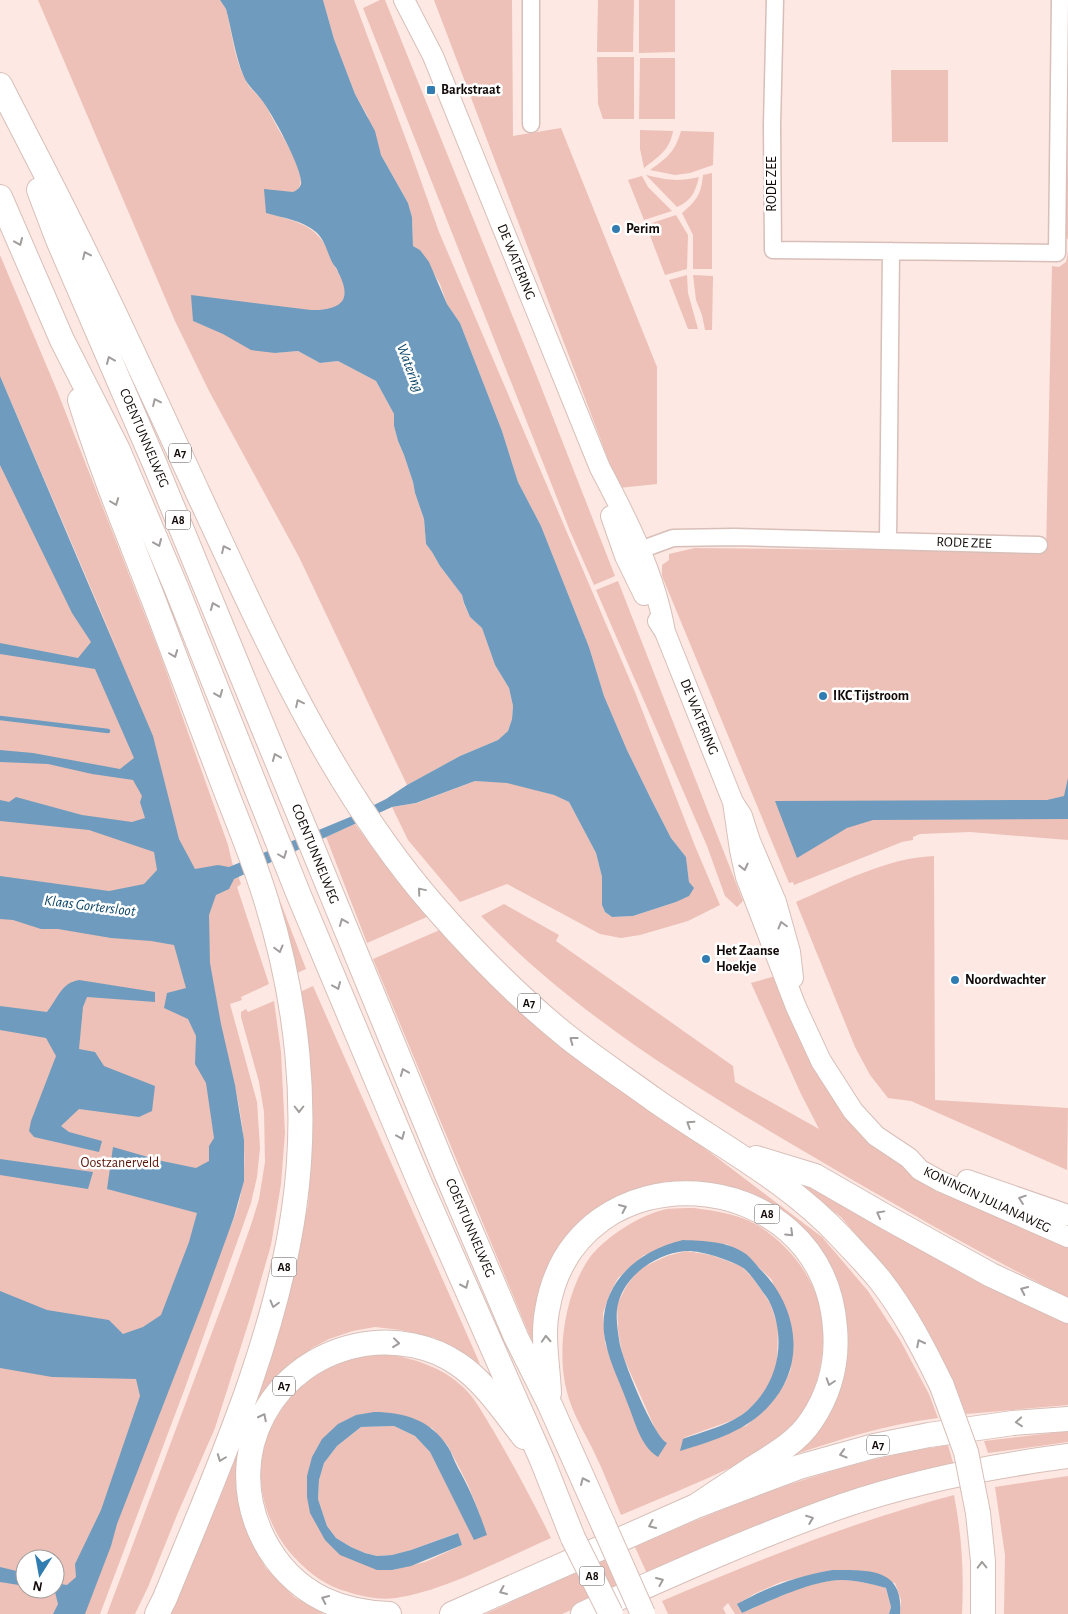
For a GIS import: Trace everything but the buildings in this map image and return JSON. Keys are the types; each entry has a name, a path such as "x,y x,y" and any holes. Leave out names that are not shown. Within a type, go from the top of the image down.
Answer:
{"highway":[{"name":"A7","path":"0,87 76,233 245,593 306,718 349,791 381,839 453,928 508,984 570,1038 659,1103 788,1188 838,1234 880,1280 915,1333 942,1386 966,1452 978,1513 983,1561 983,1614"},
{"name":"COENTUNNELWEG","path":"0,87 58,240 154,462 447,1175 516,1336 550,1405 644,1614"},
{"name":"COENTUNNELWEG","path":"0,197 62,340 118,450 176,587 298,893 420,1181 542,1460 573,1538 611,1614"},
{"name":"A8","path":"62,340 97,457 170,642 267,901 284,964 299,1062 299,1148 294,1208 282,1276 268,1327 207,1496 157,1614"},
{"name":"A7","path":"731,1150 815,1176 856,1201 991,1274 1068,1311"},
{"name":"A8","path":"550,1405 545,1334 548,1304 564,1261 586,1232 612,1212 651,1197 675,1193 709,1193 724,1196 752,1206 777,1221 788,1230 809,1254 824,1278 829,1292 836,1334 832,1376 818,1409 794,1439 775,1454 696,1506"},
{"name":"A7","path":"389,1614 341,1606 311,1592 287,1572 275,1558 262,1536 250,1499 248,1471 252,1441 264,1414 285,1384 314,1362 341,1348 389,1342 425,1348 458,1364 475,1378 542,1460"},
{"name":"A7","path":"452,1614 696,1506 799,1467 874,1446 928,1435 1003,1424 1068,1419"},
{"path":"583,1614 774,1532 843,1506 938,1479 1014,1463 1068,1456"}],"main road":[{"name":"DE WATERING","path":"404,0 433,56 600,468 617,501 632,553 661,610 665,632 733,802 746,877 767,905"},
{"name":"DE WATERING","path":"418,0 433,56"},
{"name":"KONINGIN JULIANAWEG","path":"767,905 796,1007 821,1061 853,1110 876,1136 910,1158 1068,1215"},
{"name":"KONINGIN JULIANAWEG","path":"910,1158 920,1170 940,1181 1067,1233"}],"street":[{"path":"531,0 531,124"},
{"name":"RODE ZEE","path":"775,0 772,125 773,250 1057,253 1060,0"},
{"path":"888,541 892,251"},
{"name":"RODE ZEE","path":"632,553 674,538 735,537 1039,545"}],"green space":[{"path":"38,0 220,0 226,9 241,71 248,85 268,109 293,155 300,173 301,181 299,188 266,213 297,222 314,231 326,247 343,282 345,293 339,305 320,311 265,305 193,321 275,353 298,351 320,363 338,361 376,381 394,414 394,426 398,441 424,519 426,544 462,595 470,617 482,628 495,665 509,688 513,706 512,719 508,731 498,740 460,756 407,785 299,557 209,391 175,321"},
{"path":"323,0 354,0 439,232 635,692 720,905 688,921 640,935 621,938 600,934 507,884 460,902 408,840 392,807 417,803 475,781 507,782 554,795 569,802 596,853 602,877 602,905 605,912 612,917 633,916 676,902 689,883 686,857 671,838 652,801 627,750 604,696 589,647 541,526 518,482 502,431 460,323 447,304 440,284 420,250 413,246 412,217 408,203 381,155 367,115 355,94 334,39"},
{"path":"380,0 385,0 536,374 615,576 594,585 570,531 363,8"},
{"path":"434,0 512,0 513,136 561,128 657,367 657,484 619,488"},
{"path":"598,0 634,0 633,52 597,52"},
{"path":"639,0 675,0 675,52 639,53"},
{"path":"597,57 634,57 634,119 603,119 598,104"},
{"path":"640,58 675,58 675,119 639,119"},
{"path":"891,70 948,70 948,142 892,142"},
{"path":"1068,127 1068,240 1066,236"},
{"path":"640,130 673,131 666,148 644,168 640,149"},
{"path":"681,131 714,132 713,165 690,173 675,175 650,170 670,154"},
{"path":"712,173 712,269 693,269 693,235 682,213 697,197 703,175"},
{"path":"646,175 672,180 699,177 692,196 677,207"},
{"path":"642,176 648,187 672,211 644,220 628,180"},
{"path":"676,215 688,235 687,269 665,275 646,225"},
{"path":"1068,252 1068,840 970,832 920,834 913,837 913,840 902,842 794,885 793,882 789,883 662,576 662,565 669,560 669,554 695,548 1046,552 1052,266 1059,267 1066,262"},
{"name":"Oostzanerveld","path":"0,255 58,393 159,651 228,845 233,866 231,867 235,867 241,884 237,887 269,984 241,997 242,1000 230,1004 257,1102 260,1148 257,1177 251,1203 185,1388 100,1614 0,1614 0,383 123,663 0,376","holes":["209,950 212,985 242,1127 244,1162 240,1197 228,1232 207,963"]},
{"path":"687,275 688,293 698,329 688,329 669,280"},
{"path":"693,275 713,276 712,330 705,330 696,300"},
{"path":"618,581 743,901 737,907 725,896 707,846 596,590"},
{"path":"355,824 378,855 429,916 367,943 326,837"},
{"path":"934,856 935,1100 1068,1108 1067,1170 911,1101 888,1098 870,1075 855,1047 796,902 881,866 898,861"},
{"path":"267,867 306,969 295,974"},
{"path":"504,904 559,935 556,941 733,1066 735,1082 819,1129 801,1094 751,983 779,975 852,1123 1068,1241 1068,1298 899,1207 715,1098 632,1043 554,984 481,916"},
{"path":"442,929 621,1085 822,1237 868,1291 900,1340 929,1394 938,1418 881,1428 790,1456 847,1333 841,1303 828,1274 720,1190 587,1225 534,1346 373,959"},
{"path":"313,986 480,1364 435,1338 401,1330 375,1327 353,1331 329,1339 312,1348 284,1371 238,1468 239,1501 247,1529 265,1567 294,1597 324,1614 163,1614 290,1279 308,1206 313,1132 311,1080 306,1027 300,992"},
{"path":"274,1001 281,1052 285,1133 281,1184 271,1245 215,1428 148,1587 135,1614 107,1614 230,1284 259,1199 265,1162 264,1112 259,1082 241,1012 246,1009 248,1012"},
{"path":"778,1169 976,1279 1068,1320 1068,1405 966,1414 954,1383 923,1326 890,1275 841,1217"},
{"path":"694,1208 730,1214 755,1224 779,1241 800,1264 811,1282 821,1310 823,1350 820,1370 814,1390 805,1408 795,1425 777,1444 745,1461 621,1515 598,1460 569,1400 562,1359 568,1307 580,1274 588,1260 603,1243 623,1228 646,1216 667,1209","holes":["726,1244 745,1254 772,1280 791,1369 784,1385 769,1405 746,1426 683,1438 736,1419 747,1411 759,1399 770,1383 777,1366 778,1327 770,1303 752,1277 741,1266 711,1255 686,1251 667,1256 639,1269 627,1285 617,1304 618,1330 622,1354 656,1431 620,1384 605,1343 603,1313 618,1278 644,1255"]},
{"path":"387,1354 408,1358 428,1365 455,1380 468,1392 501,1443 551,1538 454,1581 415,1594 390,1599 366,1597 326,1583 295,1558 276,1532 264,1501 261,1468 262,1451 267,1436 286,1403 315,1374 345,1361","holes":["356,1415 432,1428 448,1446 468,1485 480,1515 474,1539 430,1452 415,1436 394,1426 361,1427 337,1446 324,1463 319,1480 318,1499 327,1526 336,1538 351,1547 377,1556 393,1555 411,1550 457,1533 462,1545 425,1562 392,1570 325,1540 307,1476"]},
{"path":"1068,1431 1068,1442 988,1453 984,1441"},
{"path":"948,1445 954,1466 649,1578 635,1547 710,1514 788,1485 867,1461"},
{"path":"1068,1476 1068,1614 1004,1614 1005,1555 995,1487"},
{"path":"954,1495 962,1555 962,1614 900,1614 901,1600 895,1583 832,1570 781,1582 754,1594 738,1604 742,1613 803,1587 816,1583 847,1580 886,1588 891,1607 889,1614 735,1614 728,1603 723,1608 726,1614 668,1614 662,1601 843,1529"},
{"path":"609,1558 623,1588 562,1614 485,1614"}],"water":[{"path":"220,0 323,0 334,39 355,94 375,131 381,155 408,203 412,217 413,246 420,250 429,262 447,304 460,323 502,431 518,482 541,526 589,647 604,696 627,750 652,801 671,838 686,857 689,882 694,888 689,896 676,902 633,916 612,917 605,912 602,905 602,877 596,853 569,802 554,795 507,783 475,781 416,803 392,807 234,879 229,889 216,895 209,915 210,963 235,1085 244,1140 244,1181 234,1217 202,1305 117,1524 111,1546 85,1614 53,1614 58,1604 57,1599 65,1599 65,1585 76,1577 75,1564 101,1510 140,1396 136,1379 52,1377 0,1368 0,1291 47,1310 109,1320 123,1334 143,1327 161,1315 189,1242 197,1213 107,1189 113,1147 162,1161 196,1168 209,1161 209,1146 214,1138 206,1083 195,1064 196,1036 188,1019 164,1008 167,993 186,988 174,945 111,938 58,929 41,929 13,920 0,919 0,876 109,891 144,884 157,870 154,852 89,830 0,821 0,800 9,802 16,797 82,815 132,822 145,818 140,802 142,796 133,780 92,774 48,764 0,762 0,750 33,753 120,769 134,758 95,669 0,654 0,643 78,658 91,642 72,613 0,465 0,376 153,736 179,839 195,869 218,865 229,867 350,817 386,799 407,785 460,756 498,740 508,731 512,719 513,706 509,688 495,665 482,628 470,617 462,595 426,544 424,519 398,441 394,426 394,414 376,381 338,361 320,363 298,351 275,353 251,350 223,334 193,321 191,295 311,310 321,310 336,306 344,297 343,282 319,235 311,228 299,222 266,213 264,189 293,192 301,185 301,177 292,154 265,104 244,77 226,9"},
{"path":"1068,778 1068,819 873,820 847,828 797,858 775,801 1047,800 1064,796"},
{"path":"79,980 155,992 155,1002 87,997 83,1007 79,1049 95,1052 104,1066 155,1086 152,1111 139,1117 79,1109 61,1126 69,1132 102,1141 99,1152 34,1137 29,1131 31,1121 56,1056 46,1038 0,1030 0,1006 47,1012 60,992 68,984"},
{"path":"0,1159 93,1172 88,1189 0,1175"},
{"path":"683,1240 707,1241 732,1246 751,1259 772,1283 790,1318 793,1336 793,1355 789,1373 781,1391 759,1416 727,1435 680,1451 683,1439 734,1420 748,1410 758,1399 773,1374 777,1361 778,1332 775,1317 769,1301 751,1276 743,1268 728,1261 706,1253 685,1251 663,1256 643,1268 627,1284 622,1294 617,1309 617,1324 620,1345 633,1382 654,1427 667,1443 658,1457 642,1440 610,1358 606,1344 604,1324 606,1307 612,1290 621,1276 648,1253 665,1245"},
{"path":"385,1412 416,1419 433,1430 441,1438 449,1449 470,1492 487,1535 474,1540 430,1452 415,1436 394,1426 361,1427 337,1446 324,1463 319,1480 318,1499 327,1526 336,1538 351,1547 377,1556 392,1555 411,1550 458,1533 462,1545 411,1566 392,1570 377,1570 340,1555 325,1540 310,1513 307,1497 307,1476 312,1457 322,1439 338,1424 356,1415"},
{"path":"0,1567 15,1571 15,1584 0,1582"},
{"path":"832,1570 858,1570 881,1574 889,1579 896,1587 900,1599 900,1614 889,1614 891,1607 886,1588 847,1580 829,1581 803,1588 742,1613 737,1604 783,1583 807,1575"}],"waterway":[{"path":"0,718 108,731"}],"place":[{"name":"Barkstraat","path":"431,90"},
{"name":"Perim","path":"616,229"},
{"name":"IKC Tijstroom","path":"823,696"},
{"name":"Het Zaanse Hoekje","path":"706,959"},
{"name":"Noordwachter","path":"955,980"}],"water label":[{"name":"Watering","path":"410,368"},
{"name":"Klaas Gortersloot","path":"90,906"}]}
